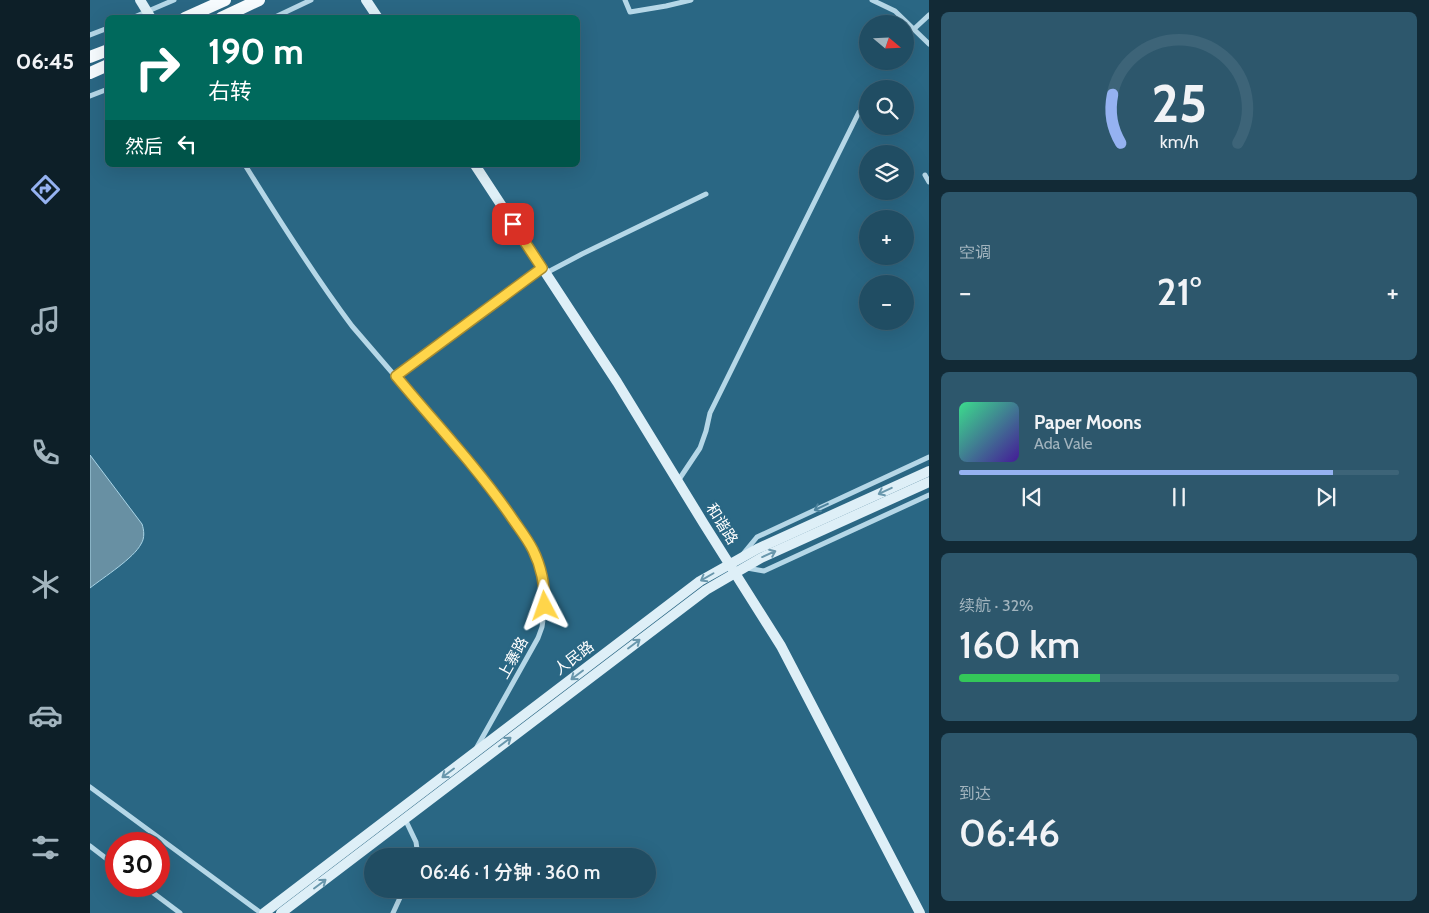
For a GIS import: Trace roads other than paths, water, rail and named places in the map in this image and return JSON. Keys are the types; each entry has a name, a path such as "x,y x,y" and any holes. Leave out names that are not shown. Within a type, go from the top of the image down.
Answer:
{"main road":[{"path":"192,15 225,0"},
{"path":"228,15 260,0"},
{"path":"90,57 105,51"},
{"path":"90,72 105,66"}],"street":[{"path":"140,0 149,14 174,0"},
{"path":"279,15 311,0"},
{"path":"366,0 376,15"},
{"path":"625,0 630,12 691,0"},
{"path":"872,0 898,15"},
{"path":"929,15 914,29 929,44"},
{"path":"90,35 105,29"},
{"path":"90,96 105,90"},
{"path":"678,481 700,448 710,413 859,112"},
{"name":"上寨路","path":"245,167 320,283 352,326 494,491 534,551 544,585 545,606 542,627 538,638 473,754"},
{"name":"和谐路","path":"476,167 618,382 678,481 736,566 781,646 920,913"},
{"path":"926,175 929,182"},
{"path":"396,376 544,271 706,194"},
{"path":"929,457 757,537 736,566 764,571 929,495"},
{"name":"人民路","path":"281,913 706,590 757,549 929,471"},
{"name":"人民路","path":"263,913 700,581 761,558 929,482"},
{"path":"90,788 263,913"},
{"path":"405,819 417,848"},
{"path":"90,846 105,858"},
{"path":"159,897 180,913"},
{"path":"394,913 400,898"}],"water":[{"path":"90,455 142,524 144,534 141,544 132,555 90,588"}]}
